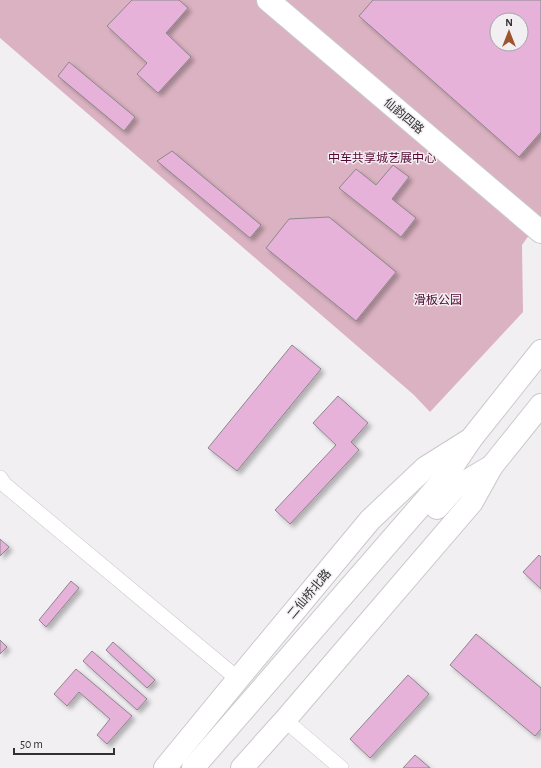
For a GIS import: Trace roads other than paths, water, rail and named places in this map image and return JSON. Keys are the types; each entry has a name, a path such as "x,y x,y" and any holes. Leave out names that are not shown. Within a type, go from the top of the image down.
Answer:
{"main road":[{"name":"仙韵四路","path":"268,0 541,232"},
{"path":"193,768 444,479 471,439 541,351"},
{"path":"242,768 472,502 492,466 541,406"},
{"name":"二仙桥北路","path":"165,768 370,520 425,468 471,439"},
{"path":"213,768 455,488 492,466"}],"street":[{"path":"0,478 5,485 238,679"},
{"path":"285,720 341,768"}],"park label":[{"name":"中车共享城艺展中心","path":"382,158"},
{"name":"滑板公园","path":"438,300"}]}
